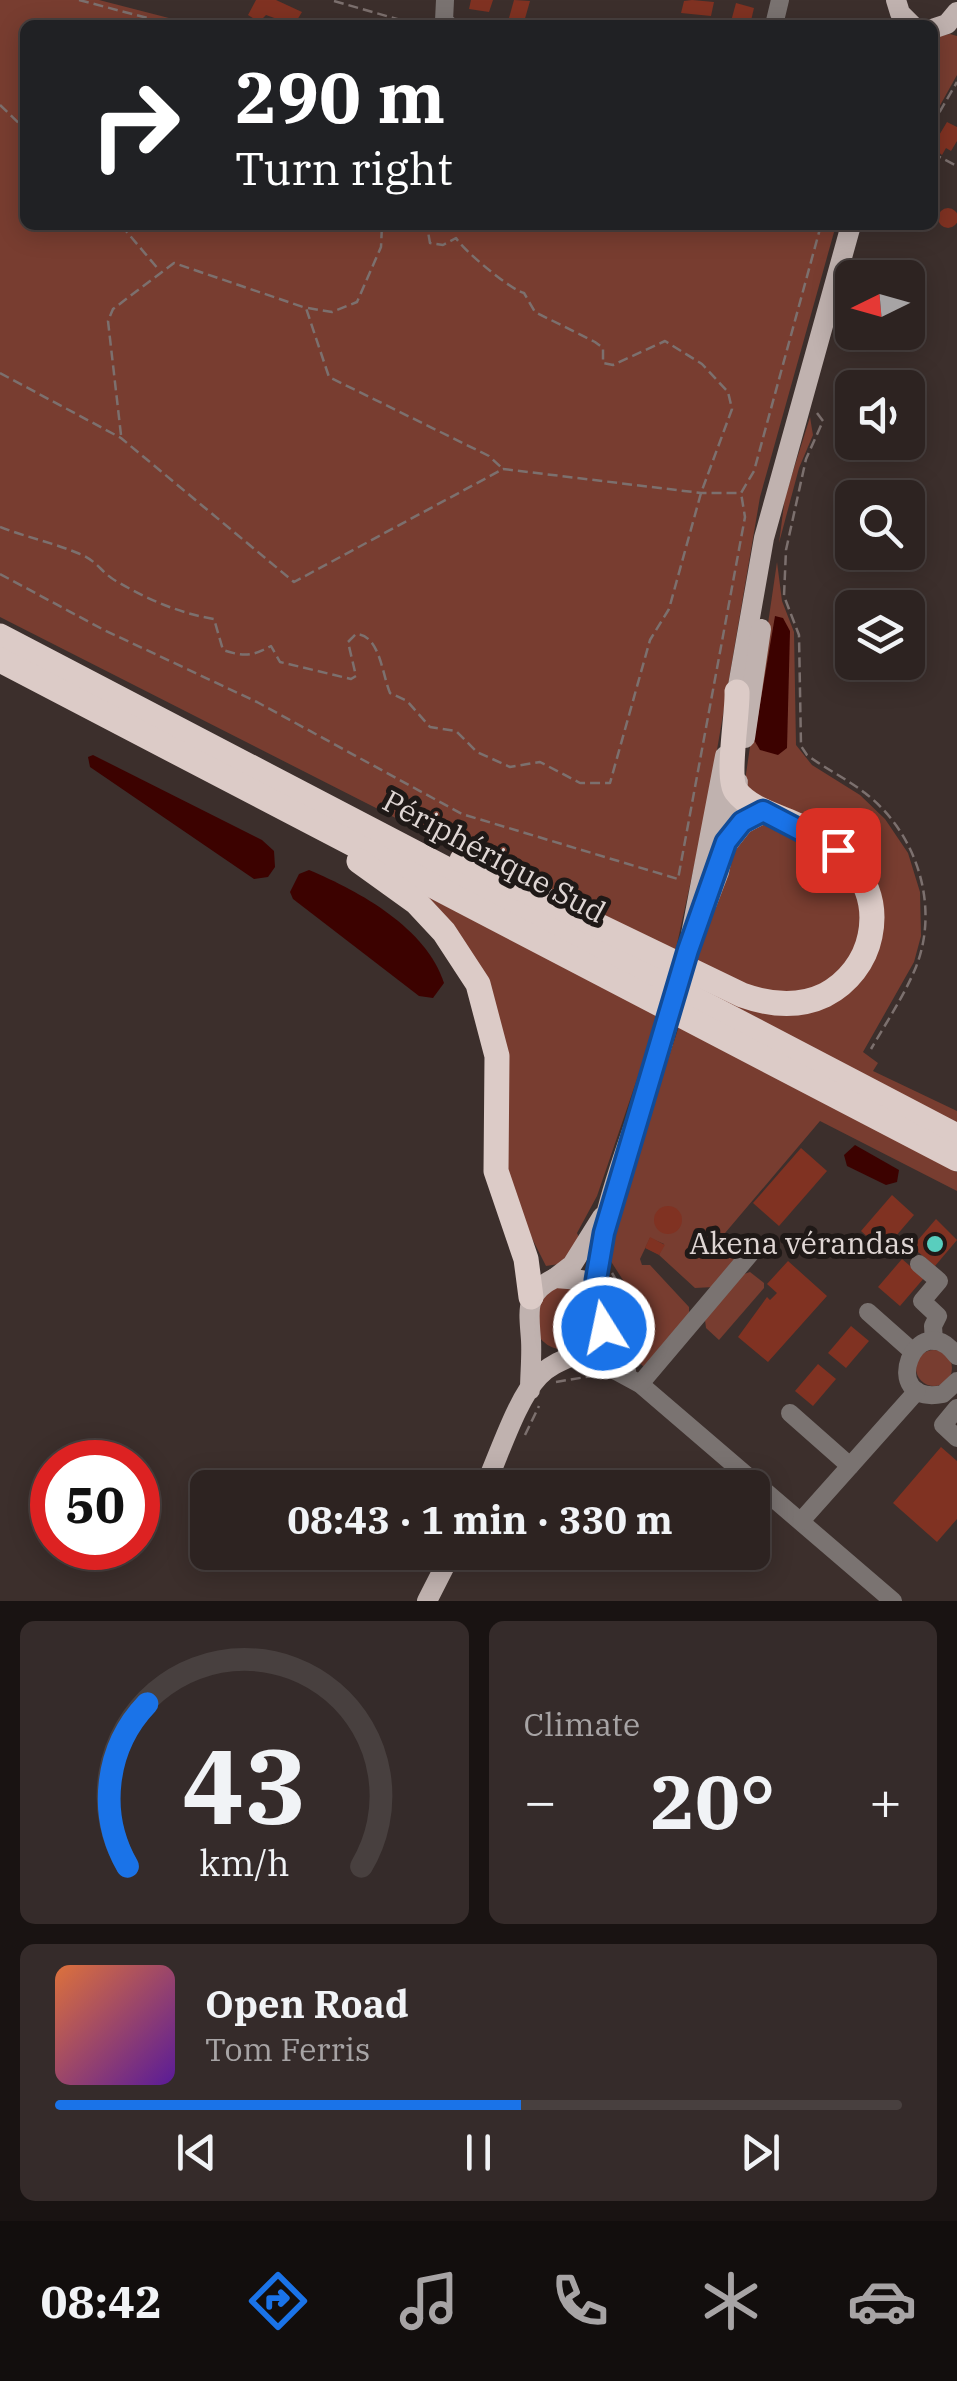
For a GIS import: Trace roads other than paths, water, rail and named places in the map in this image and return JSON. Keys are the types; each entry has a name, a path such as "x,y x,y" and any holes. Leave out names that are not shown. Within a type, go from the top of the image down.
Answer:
{"highway":[{"name":"Périphérique Sud","path":"0,636 957,1136"},
{"name":"Périphérique Sud","path":"0,660 957,1159"},
{"path":"397,844 421,840 737,993 772,1003 804,1002 832,990 856,968 871,934 870,900 860,875 838,850 763,811 736,792 730,779 738,726 737,692"},
{"path":"726,842 742,822 763,811"},
{"path":"304,818 416,902 444,932 478,984 497,1056 496,1171 522,1244 531,1297"}],"main road":[{"path":"688,950 785,453 850,230"},
{"path":"492,1470 539,1376 600,1338 606,1316 597,1291 600,1252 613,1198 688,950 726,842 785,453"},
{"path":"530,1390 531,1335 526,1321 531,1297 572,1265 613,1198"},
{"path":"555,1278 576,1278 597,1291"},
{"path":"531,1335 548,1352 576,1355"},
{"path":"427,1601 443,1570"}],"street":[{"path":"635,1380 755,1248"},
{"path":"919,1264 939,1281 922,1301 938,1316 933,1326 934,1341"},
{"path":"868,1312 912,1351"},
{"path":"606,1316 610,1344 635,1380 893,1601"},
{"path":"912,1351 934,1341"},
{"path":"934,1341 957,1356"},
{"path":"912,1351 907,1376 917,1391 934,1396 955,1390"},
{"path":"576,1355 635,1380"},
{"path":"801,1521 917,1391"},
{"path":"957,1408 943,1425 957,1438"},
{"path":"790,1412 850,1466"}],"place":[{"name":"Akena vérandas","path":"935,1244"}]}
